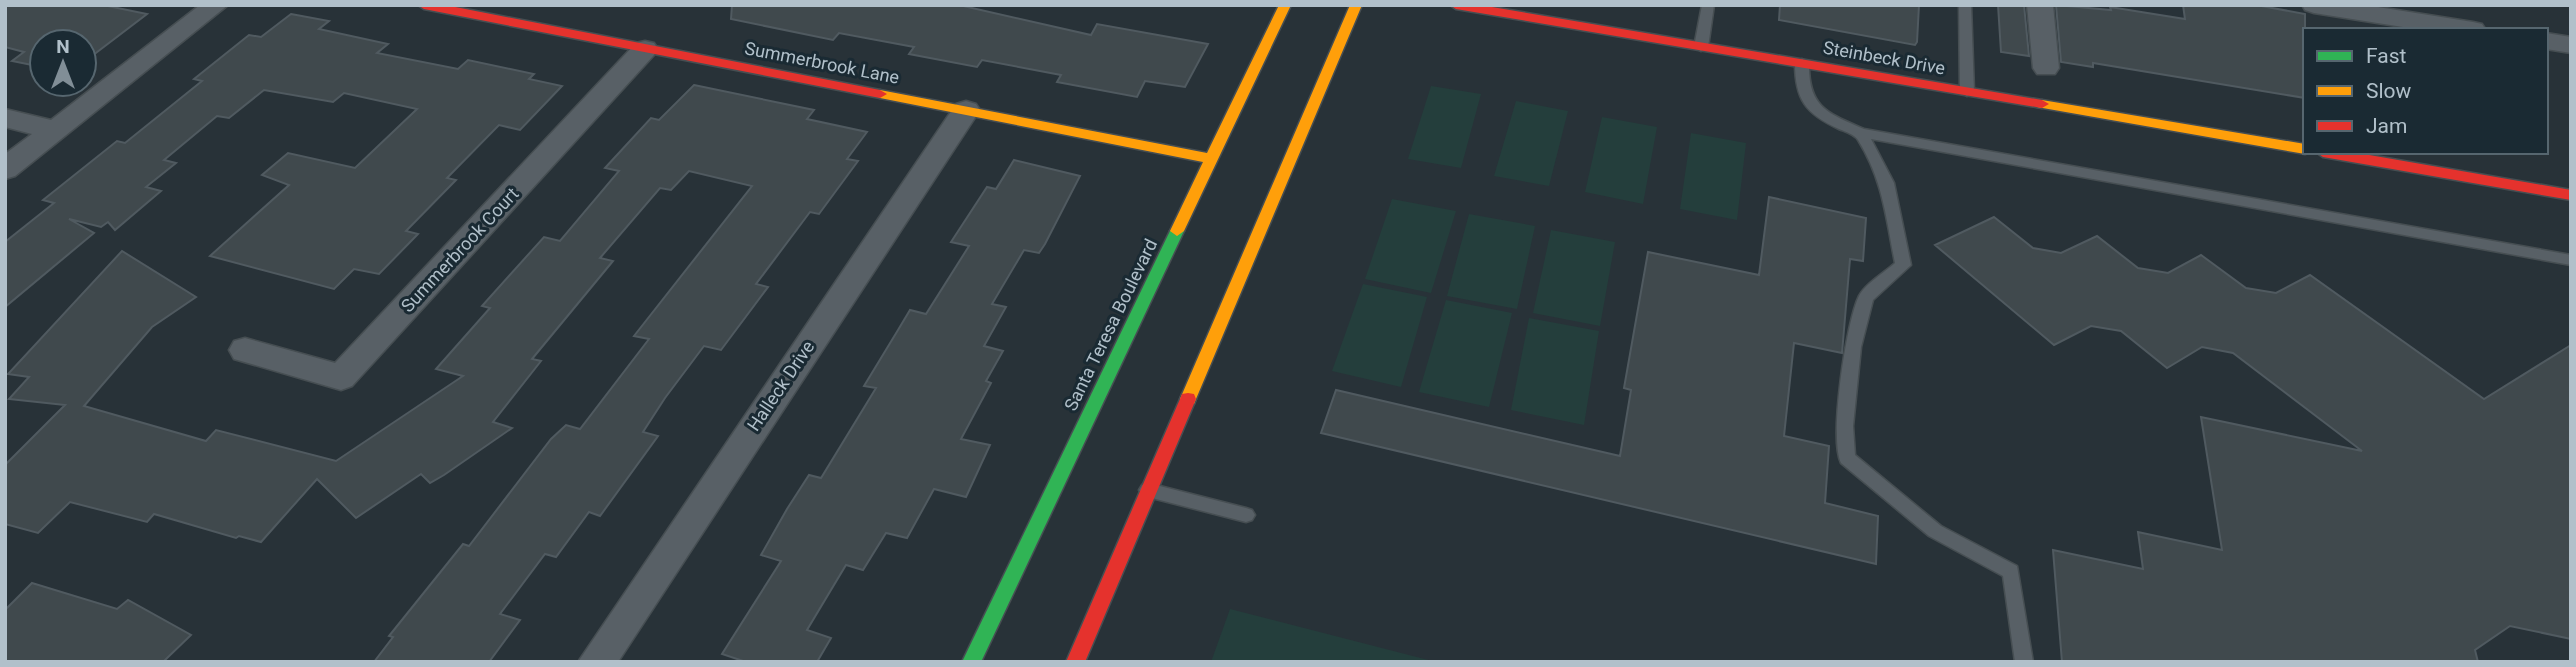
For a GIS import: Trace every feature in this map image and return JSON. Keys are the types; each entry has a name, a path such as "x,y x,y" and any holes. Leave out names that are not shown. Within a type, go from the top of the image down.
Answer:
{"street":[{"path":"5,169 216,5"},
{"name":"Summerbrook Lane","path":"424,5 1212,159"},
{"name":"Santa Teresa Boulevard","path":"971,662 1285,5"},
{"path":"1075,662 1356,5"},
{"name":"Steinbeck Drive","path":"1456,5 2303,149"},
{"path":"2040,5 2046,68"},
{"path":"2314,5 2362,21 2448,28"},
{"path":"2475,5 2484,28"},
{"path":"2548,41 2571,45"},
{"name":"Summerbrook Court","path":"245,350 341,377 645,49"},
{"name":"Halleck Drive","path":"597,662 966,110"},
{"path":"5,118 56,130"},
{"path":"2344,154 2408,160 2571,195"}],"lane":[{"path":"1701,47 1708,5"},
{"path":"1965,5 1967,92"},
{"path":"1802,64 1800,84 1809,106 1828,119 1861,133 2571,260"},
{"path":"1861,133 1887,183 1903,265 1866,298 1853,347 1845,426 1847,458 1934,531 2011,572 2024,662"},
{"path":"1148,490 1246,515"}],"green space":[{"path":"1431,86 1481,94 1461,168 1408,159"},
{"path":"1516,101 1568,111 1549,186 1494,176"},
{"path":"1602,117 1657,127 1643,204 1585,192"},
{"path":"1691,133 1746,143 1737,220 1680,209"},
{"path":"1392,199 1456,211 1431,293 1365,279"},
{"path":"1469,214 1535,226 1517,309 1447,296"},
{"path":"1551,230 1615,242 1600,326 1533,313"},
{"path":"1363,284 1427,297 1401,387 1332,371"},
{"path":"1446,300 1512,313 1489,407 1419,392"},
{"path":"1529,318 1599,331 1584,425 1511,410"},
{"path":"1230,609 1436,662 1211,662"}],"building":[{"path":"5,5 103,5 147,14 98,51 98,28 28,28 28,64 12,61 24,52 5,47"},
{"path":"732,5 959,5 1091,35 1097,24 1208,44 1185,87 1145,81 1137,97 1057,82 1061,75 982,60 977,67 909,54 914,47 839,33 833,40 731,19"},
{"path":"1780,5 1919,5 1917,42 1915,45 1779,20"},
{"path":"1998,5 2024,5 2029,56 2001,52"},
{"path":"2056,5 2111,10 2110,7 2185,19 2183,5 2256,5 2305,14 2303,98 2093,63 2093,67 2061,62"},
{"path":"291,14 329,21 319,29 388,44 377,53 458,69 468,60 534,74 529,79 562,86 520,130 499,125 447,178 456,180 406,231 418,234 379,274 354,269 334,289 210,256 289,185 262,175 288,153 355,168 417,109 344,93 333,102 264,90 229,118 217,116 164,160 176,163 146,187 161,191 115,230 108,222 101,227 69,219 94,233 5,307 5,242 54,203 43,200 117,141 125,143 202,81 194,79 249,35 261,37"},
{"path":"694,85 814,110 807,119 867,132 847,159 858,161 819,214 810,212 756,284 768,287 721,350 704,346 665,398 643,432 658,436 600,516 589,512 556,557 545,554 500,614 520,620 489,662 374,662 393,637 389,636 463,544 469,546 551,439 566,425 580,429 649,339 634,336 752,186 689,171 671,190 660,188 600,258 613,261 532,359 541,361 493,422 512,428 444,475 430,483 421,474 356,518 317,479 261,542 239,536 236,538 154,514 147,522 70,502 38,533 5,524 5,465 65,405 9,399 29,377 8,374 122,251 196,297 152,327 84,406 206,441 216,430 336,461 463,376 436,369 490,308 482,306 544,237 560,241 619,171 605,168 651,118 659,120"},
{"path":"1014,160 1080,176 1039,253 1024,250 992,304 1006,307 984,346 1003,351 986,381 991,383 961,439 990,445 966,497 934,489 907,538 886,533 863,570 846,565 807,630 831,638 817,662 746,662 722,654 781,561 761,555 787,509 809,475 821,478 876,388 864,386 910,310 926,314 969,246 951,242 987,187 996,189"},
{"path":"1769,197 1866,218 1863,261 1850,259 1842,353 1794,343 1784,436 1829,446 1825,503 1878,516 1876,564 1321,433 1336,390 1620,456 1631,390 1624,388 1648,252 1759,275"},
{"path":"1994,217 2033,248 2061,253 2097,236 2138,268 2168,273 2201,255 2246,288 2276,293 2310,275 2484,399 2571,345 2571,639 2510,626 2475,650 2478,662 2062,662 2053,550 2143,569 2138,532 2222,550 2201,417 2362,451 2233,353 2202,347 2167,368 2121,331 2091,326 2054,345 1935,245"},
{"path":"32,583 117,609 128,600 191,635 163,662 5,662 5,610"}],"traffic: fast":[{"path":"971,662 1177,231"}],"traffic: slow":[{"path":"1177,231 1285,5"},
{"path":"1188,399 1356,5"},
{"path":"880,94 1212,159"},
{"path":"2042,104 2303,149"}],"traffic: jam":[{"path":"424,5 880,94"},
{"path":"1456,5 2042,104"},
{"path":"2335,154 2571,195"},
{"path":"1075,662 1188,399"}]}
